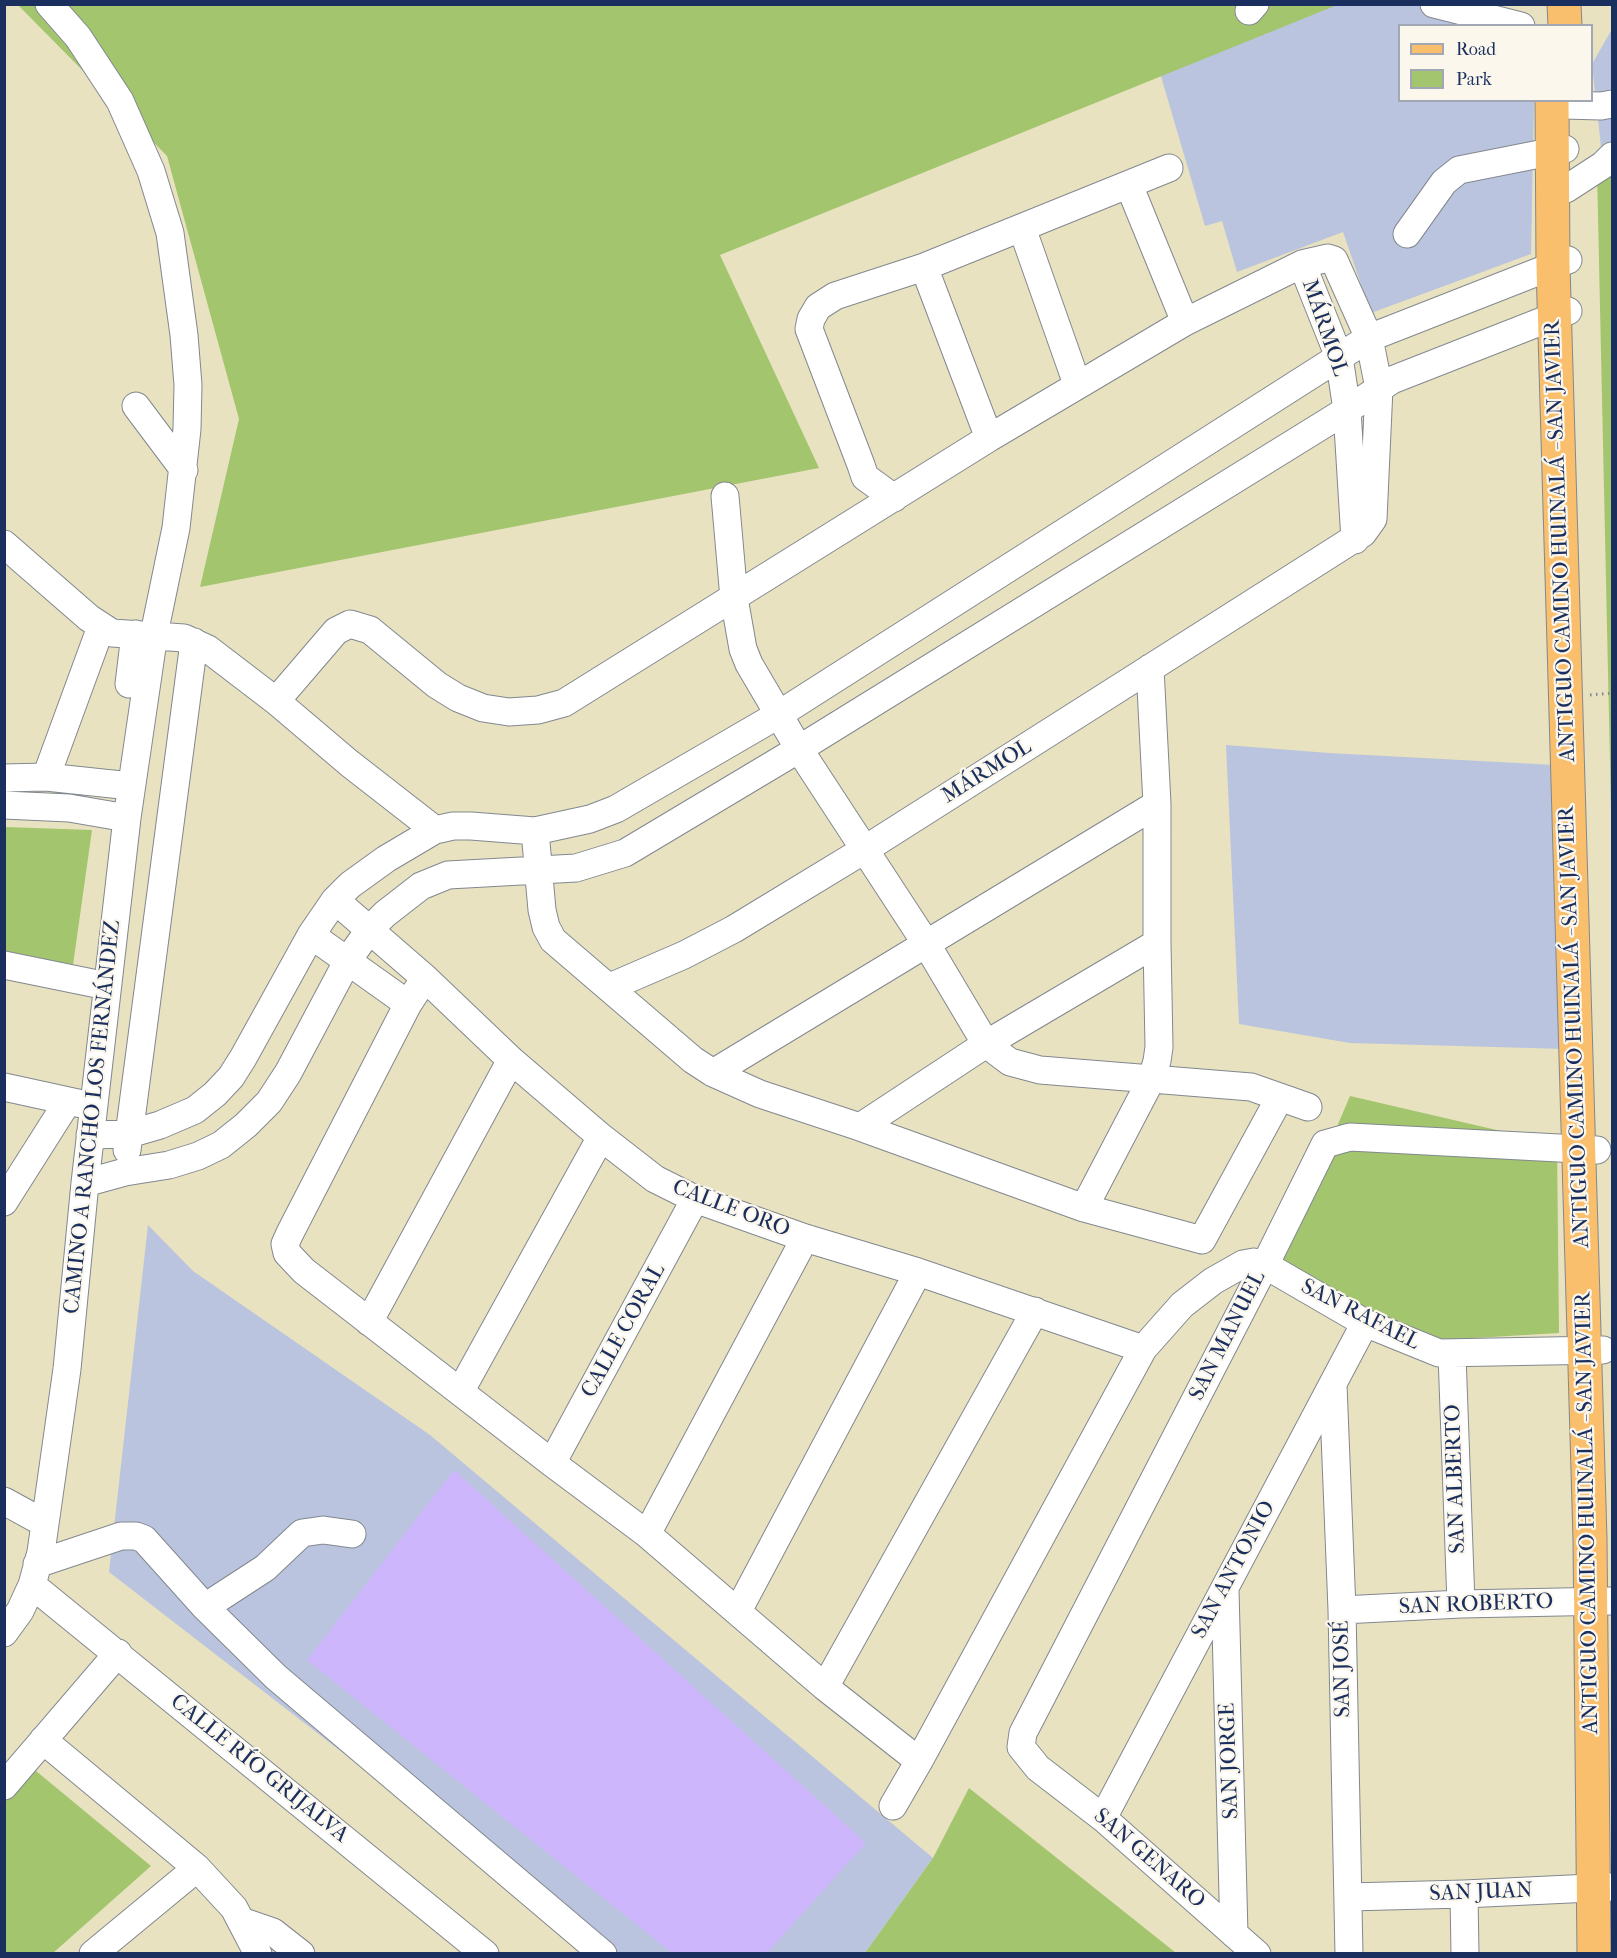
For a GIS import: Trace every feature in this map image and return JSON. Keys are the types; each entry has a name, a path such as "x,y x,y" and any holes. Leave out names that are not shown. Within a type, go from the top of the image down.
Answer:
{"main road":[{"path":"1549,4 1550,24"},
{"path":"1564,4 1565,24"},
{"path":"1560,102 1558,150 1561,313 1597,694 1588,1149 1601,1601 1603,1887 1594,1953"},
{"path":"1558,150 1566,189 1560,263"},
{"name":"ANTIGUO CAMINO HUINALÁ - SAN JAVIER","path":"1561,313 1588,1149"},
{"path":"1603,1887 1612,1914"}],"street":[{"path":"4,1599 23,1563 25,1513 38,1471 75,1184 81,1104 100,985 145,634 164,594 176,528 187,429 188,385 184,335 170,234 151,171 120,101 78,37 49,4"},
{"path":"1434,4 1513,24"},
{"path":"1560,102 1601,106 1612,104"},
{"path":"1407,234 1444,182 1459,170 1558,150"},
{"path":"1566,189 1603,165 1612,156"},
{"path":"894,498 865,477 809,329 811,319 818,307 835,296 924,267 1169,168"},
{"path":"1129,186 1185,322"},
{"path":"1022,228 1077,384"},
{"name":"MÁRMOL","path":"610,987 684,955 734,928 864,850 1355,540 1367,529 1373,519 1379,388 1369,338 1334,260 1328,258 1302,264 1339,357 1347,410 1355,540"},
{"path":"90,1135 129,1134 159,1125 195,1110 215,1094 231,1077 311,935 335,900 350,885 386,859 435,830 471,826 535,831 590,819 616,809 778,715 1369,338 1560,263"},
{"path":"276,701 336,631 350,624 370,630 437,685 458,698 483,708 509,712 538,710 564,703 1077,384 1185,322 1302,264"},
{"path":"924,267 989,438"},
{"path":"85,1183 125,1172 169,1165 198,1156 221,1145 246,1125 269,1102 288,1073 348,960 370,929 421,886 448,875 576,868 625,853 800,749 1401,375 1561,313"},
{"path":"136,406 184,470"},
{"path":"725,496 734,598 746,657 778,715 927,945 986,1044 1010,1062 1040,1070 1251,1087 1308,1107"},
{"path":"5,546 101,627 112,633 184,638 224,661 435,830"},
{"path":"46,777 101,627"},
{"path":"125,1172 194,642"},
{"path":"1084,1208 1152,1078 1159,1047 1157,804 1150,668"},
{"path":"4,778 46,777 125,785"},
{"path":"713,1073 1157,804"},
{"path":"4,805 53,807 120,817"},
{"path":"535,831 542,910 546,927 553,940 693,1060 713,1073 760,1094 860,1127 1084,1208 1202,1240 1280,1097"},
{"name":"CALLE ORO","path":"335,900 425,978 511,1060 601,1137 655,1179 695,1199 805,1238 918,1272 1143,1349"},
{"path":"311,935 408,1004"},
{"path":"860,1127 986,1044 1157,944"},
{"path":"4,965 100,985"},
{"path":"425,978 408,1004 285,1244 287,1253 294,1262 369,1322 647,1534 825,1687 919,1761"},
{"path":"369,1322 511,1060"},
{"path":"4,1087 81,1104"},
{"path":"4,1202 81,1104"},
{"name":"CAMINO A RANCHO LOS FERNÁNDEZ","path":"4,1633 20,1611 35,1575 25,1513 66,1369 90,1135 81,1104"},
{"path":"460,1392 601,1137"},
{"name":"SAN MANUEL","path":"1038,1768 1021,1748 1023,1733 1265,1265 1325,1144 1350,1137 1588,1149"},
{"name":"CALLE CORAL","path":"552,1463 695,1199"},
{"path":"647,1534 805,1238"},
{"path":"893,1806 1143,1349 1182,1305 1213,1281 1243,1264 1254,1262 1265,1265"},
{"name":"SAN RAFAEL","path":"1265,1265 1365,1323 1430,1351 1452,1354 1594,1350"},
{"path":"738,1611 918,1272"},
{"path":"825,1687 1035,1311"},
{"name":"SAN ANTONIO","path":"1103,1818 1365,1323"},
{"name":"SAN ALBERTO","path":"1452,1354 1461,1604"},
{"name":"SAN JOSÉ","path":"1333,1385 1342,1610 1350,1953"},
{"path":"205,1606 265,1568 302,1533 323,1530 352,1534"},
{"path":"35,1575 121,1536 136,1536 144,1539 205,1606 276,1677 603,1953"},
{"name":"CALLE RÍO GRIJALVA","path":"35,1575 118,1653 484,1953"},
{"name":"SAN JORGE","path":"1225,1587 1234,1934"},
{"name":"SAN ROBERTO","path":"1342,1610 1461,1604 1601,1601"},
{"path":"4,1786 118,1653"},
{"path":"44,1740 197,1868 222,1894 241,1921 258,1953"},
{"name":"SAN GENARO","path":"1038,1768 1103,1818 1257,1953"},
{"path":"93,1953 197,1868"},
{"name":"SAN JUAN","path":"1349,1897 1603,1887"},
{"path":"1464,1894 1465,1953"},
{"path":"241,1921 273,1932 301,1953"}],"shaded area":[{"path":"1140,5 1462,5 1522,24 1398,24 1398,102 1534,102 1531,254 1371,313 1343,232 1237,272 1222,221 1205,226"},
{"path":"1612,29 1612,157 1603,165 1593,73 1593,62"},
{"path":"1226,745 1555,765 1566,1049 1350,1043 1239,1024"},
{"path":"148,1225 193,1271 430,1435 933,1858 865,1953 602,1953 109,1572"}],"green space":[{"path":"18,5 1337,5 720,255 819,468 200,587 239,419 167,156"},
{"path":"1612,158 1612,855 1597,170"},
{"path":"5,827 92,830 73,965 5,951"},
{"path":"1350,1096 1557,1144 1559,1333 1423,1341 1281,1258"},
{"path":"30,1766 151,1866 53,1953 5,1954 5,1794"},
{"path":"969,1788 1176,1953 865,1953 933,1858"}],"building":[{"path":"454,1470 866,1843 767,1953 672,1953 307,1660"}]}
